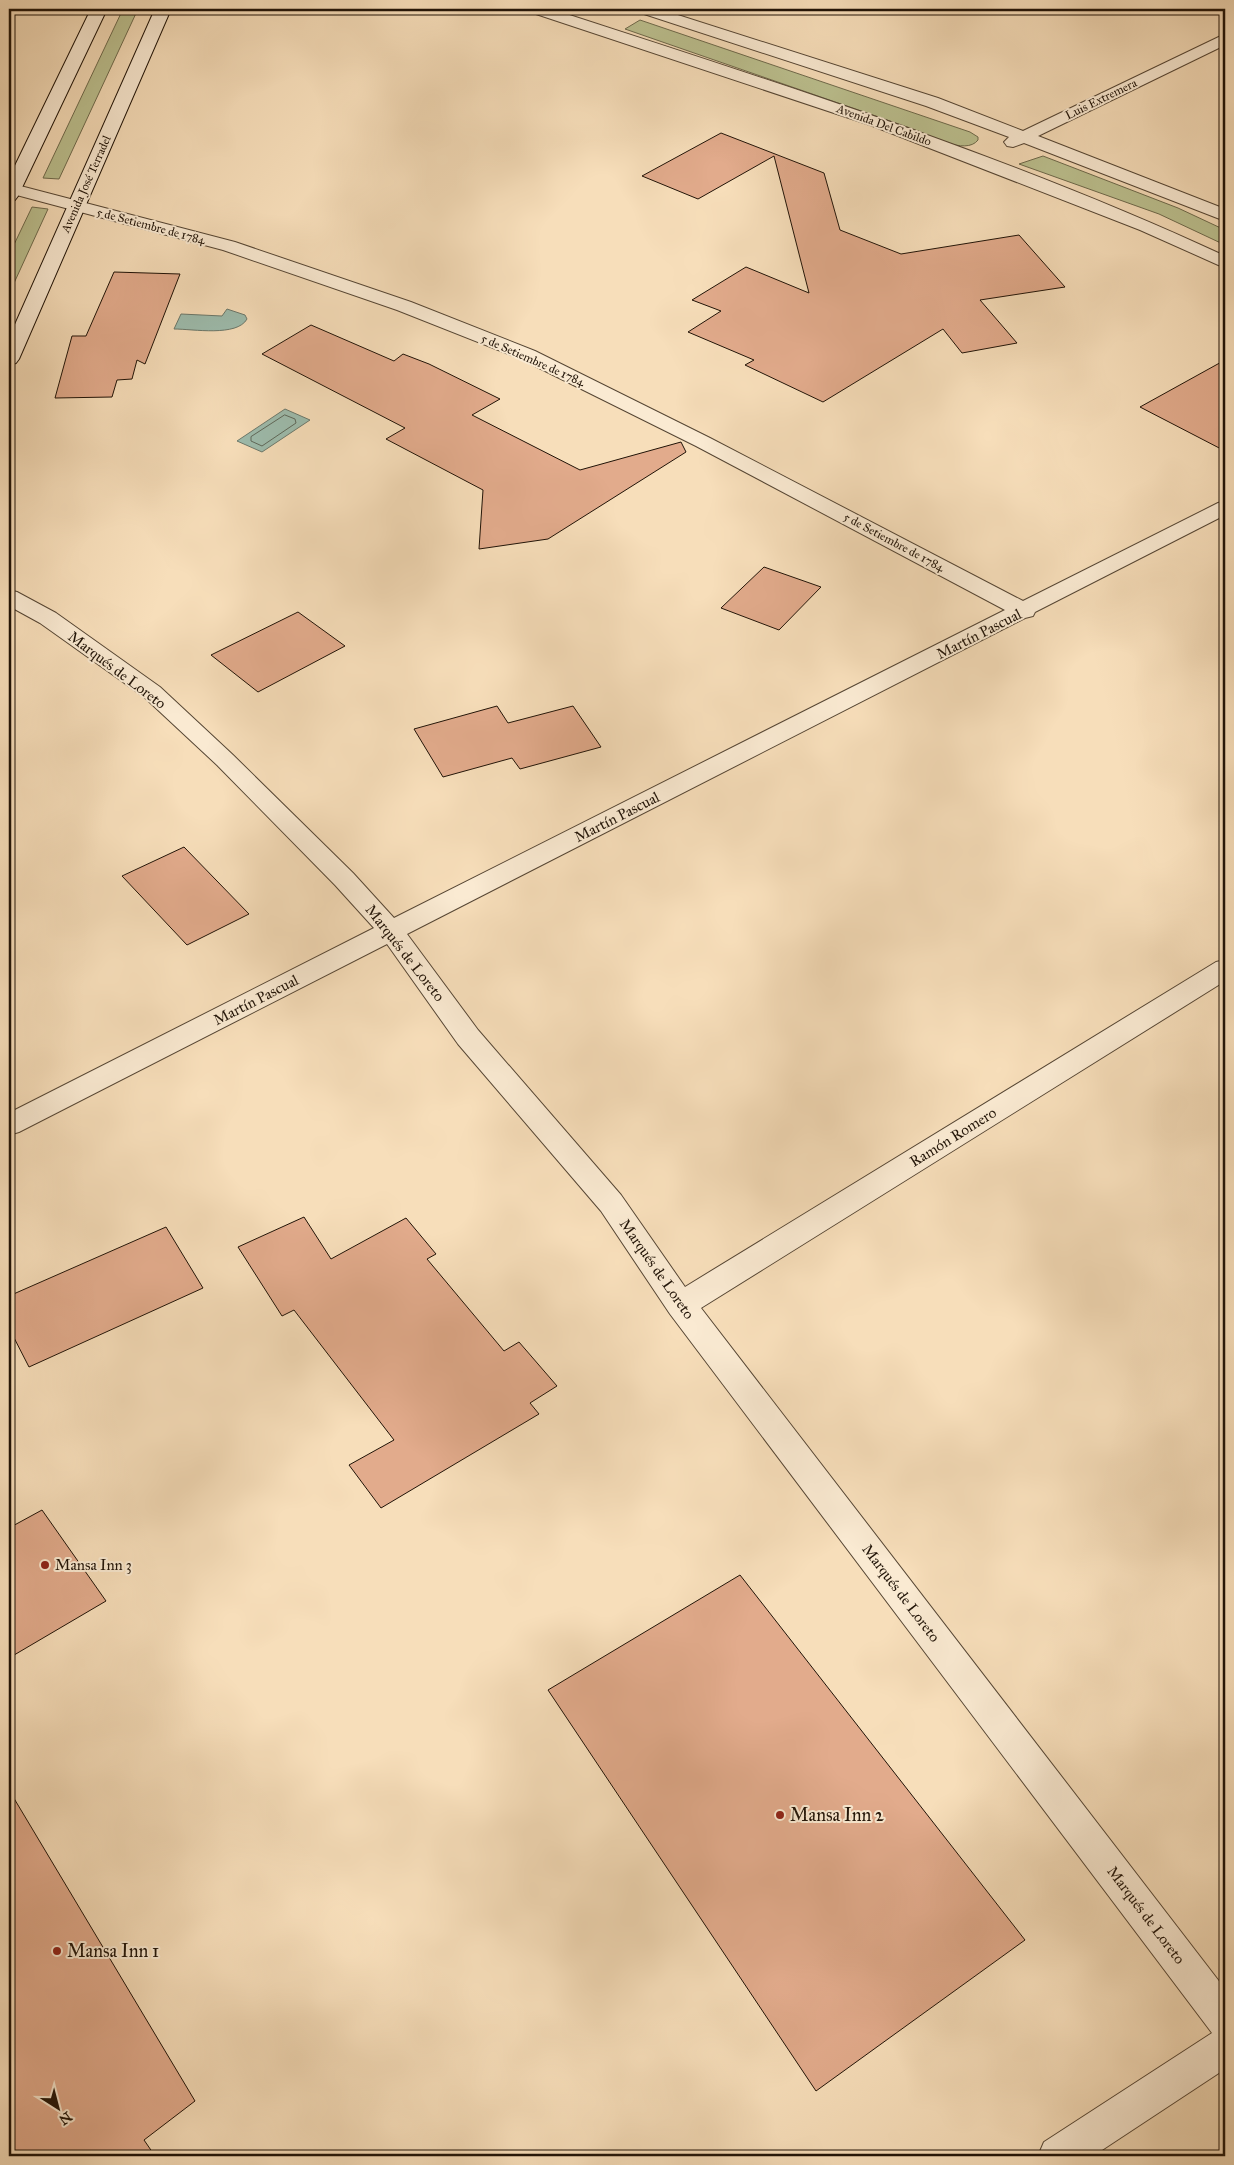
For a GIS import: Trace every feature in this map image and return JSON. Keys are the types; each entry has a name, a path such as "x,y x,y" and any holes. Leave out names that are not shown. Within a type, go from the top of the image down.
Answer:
{"street":[{"path":"10,191 99,9"},
{"name":"Avenida José Terradel","path":"9,359 163,9"},
{"name":"Avenida Del Cabildo","path":"536,9 876,121 1146,226 1225,262"},
{"path":"644,9 932,102 1194,202 1225,216"},
{"name":"Luis Extremera","path":"977,160 1022,136 1225,39"},
{"name":"5 de Setiembre de 1784","path":"10,191 76,206 229,246 404,306 528,355 703,442 1025,611"},
{"name":"Martín Pascual","path":"9,1125 1025,611 1225,507"},
{"name":"Marqués de Loreto","path":"9,597 48,618 152,692 232,767 344,879 391,932 468,1037 611,1203 681,1305 1225,2020"},
{"name":"Ramón Romero","path":"681,1305 1225,969"},
{"path":"1058,2156 1225,2047"}],"green space":[{"path":"123,9 138,9 59,179 43,178"},
{"path":"640,20 970,132 978,137 978,140 965,146 946,143 913,129 625,29"},
{"path":"1043,156 1178,208 1225,230 1225,245 1159,214 1019,164"},
{"path":"32,207 48,209 9,294 9,255"}],"water":[{"path":"227,309 245,315 247,319 242,325 225,330 174,329 181,314 222,316"},
{"path":"285,409 310,420 262,452 237,441"}],"building":[{"path":"721,133 824,173 840,230 901,254 1019,235 1065,287 980,300 1017,343 962,353 943,329 823,402 745,365 754,360 688,332 721,311 692,300 746,267 809,293 774,156 698,199 642,176"},
{"path":"114,272 180,274 145,364 137,360 132,379 117,380 112,397 55,398 72,336 86,336"},
{"path":"311,325 394,361 403,354 429,364 500,399 472,415 580,470 681,442 686,452 548,539 479,549 483,490 386,439 405,428 262,354"},
{"path":"1225,360 1225,451 1140,407"},
{"path":"764,567 821,587 779,630 721,608"},
{"path":"298,612 345,646 258,692 211,655"},
{"path":"497,706 508,723 573,706 601,747 520,769 512,758 443,777 414,729"},
{"path":"184,847 249,914 187,945 122,876"},
{"path":"304,1217 331,1259 406,1218 436,1254 427,1259 504,1351 519,1342 557,1386 530,1403 539,1414 381,1508 349,1465 394,1440 294,1310 282,1316 238,1247"},
{"path":"166,1227 203,1288 29,1367 9,1328 9,1296"},
{"name":"Mansa Inn 3","path":"42,1510 106,1601 9,1658 9,1528"},
{"name":"Mansa Inn 2","path":"740,1575 1025,1940 816,2091 548,1690"},
{"name":"Mansa Inn 1","path":"9,1790 195,2101 144,2140 155,2156 9,2156"}],"place":[{"name":"Mansa Inn 3","path":"45,1565"},
{"name":"Mansa Inn 2","path":"780,1815"},
{"name":"Mansa Inn 1","path":"57,1951"}]}
